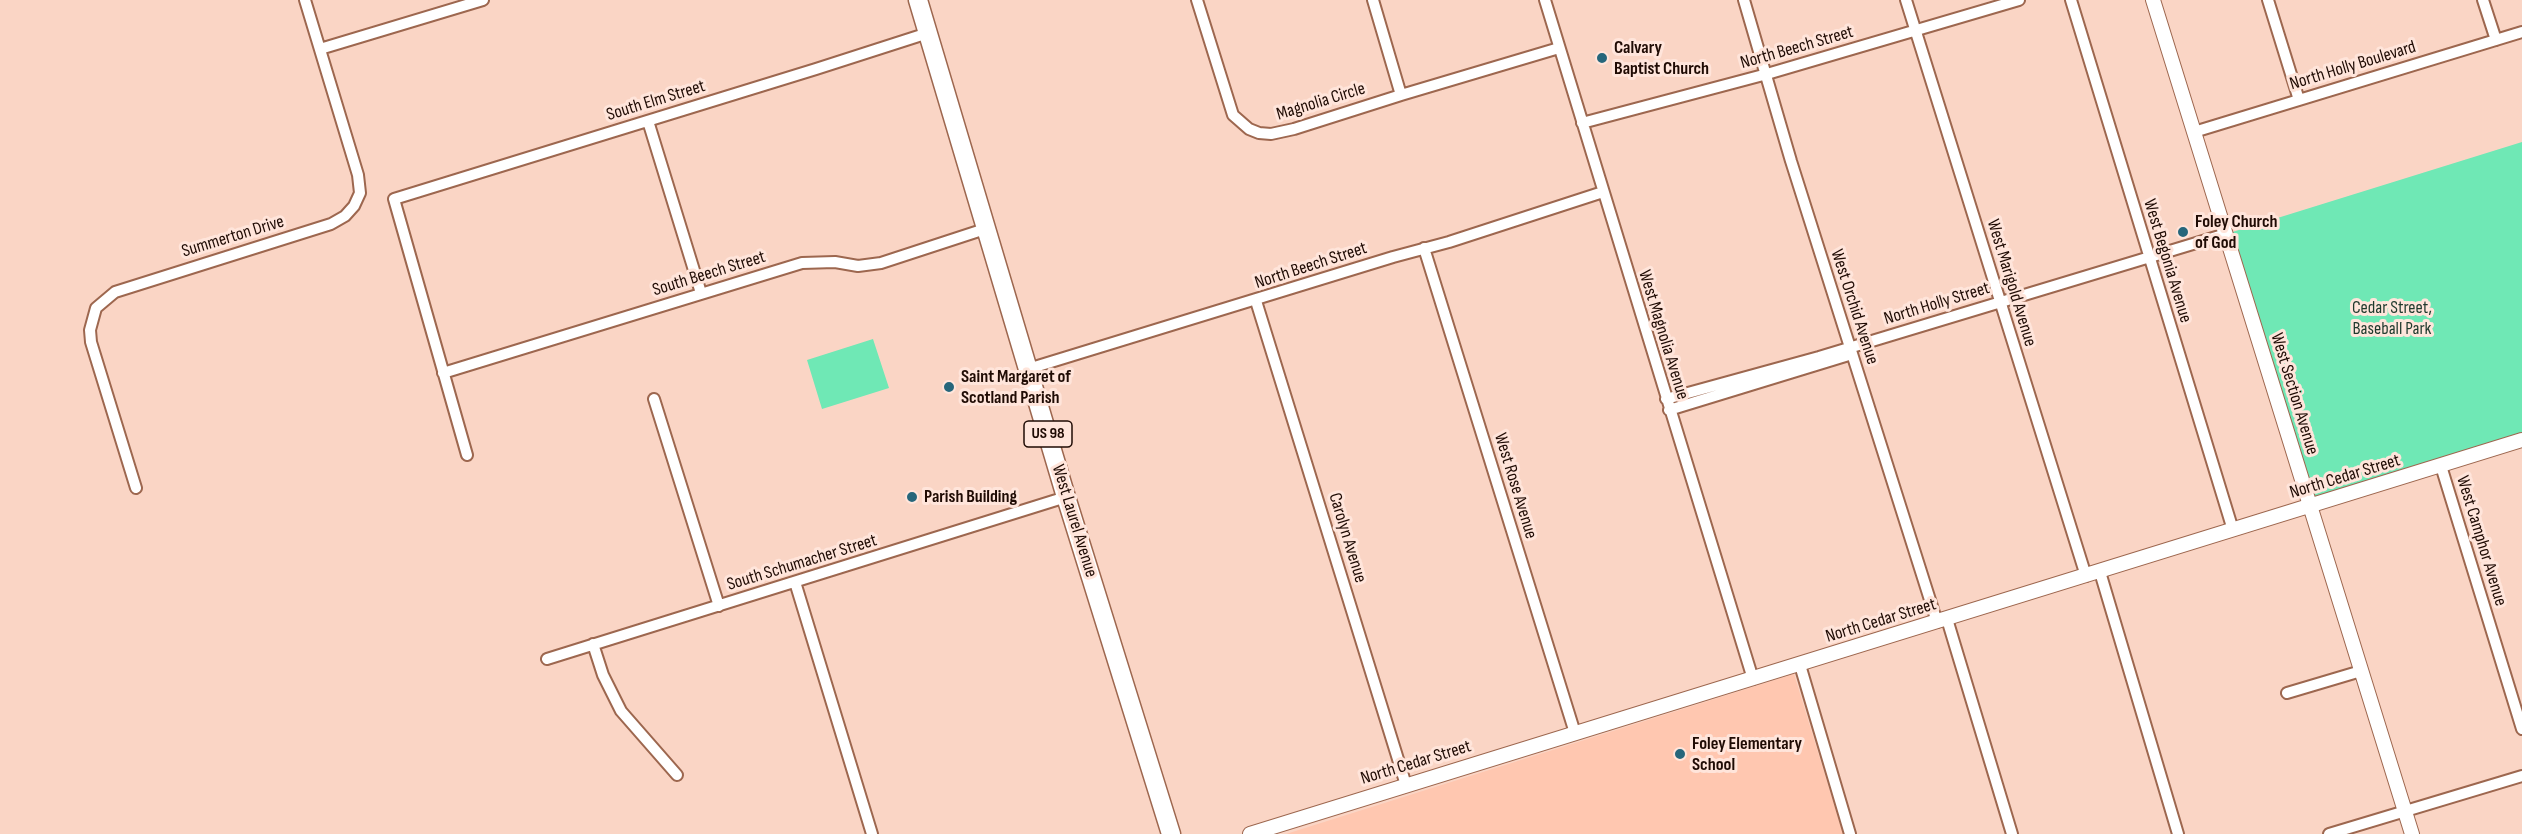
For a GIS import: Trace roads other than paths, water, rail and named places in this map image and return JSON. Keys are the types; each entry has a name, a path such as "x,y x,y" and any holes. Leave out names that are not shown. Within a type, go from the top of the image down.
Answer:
{"main road":[{"name":"West Laurel Avenue","path":"918,0 1066,497 1171,834"}],"street":[{"name":"Summerton Drive","path":"136,488 91,342 90,330 96,308 115,292 331,224 345,216 354,206 360,193 358,175 305,0"},
{"path":"320,49 483,0"},
{"name":"Magnolia Circle","path":"1197,0 1233,115 1249,129 1259,133 1283,132 1559,48"},
{"path":"1373,0 1401,95"},
{"name":"West Magnolia Avenue","path":"1545,0 1753,679"},
{"name":"West Orchid Avenue","path":"1744,0 1791,161 1851,350 2012,834"},
{"name":"West Marigold Avenue","path":"1906,0 2086,576"},
{"name":"North Beech Street","path":"1582,123 1767,74 2019,0"},
{"name":"West Begonia Avenue","path":"2071,0 2233,531"},
{"name":"West Section Avenue","path":"2153,0 2412,834"},
{"path":"2268,0 2299,100"},
{"path":"2483,0 2496,40"},
{"name":"North Holly Boulevard","path":"2194,132 2522,32"},
{"name":"South Elm Street","path":"444,373 394,199 928,33"},
{"path":"648,121 701,293"},
{"name":"North Beech Street","path":"1028,369 1256,301 1603,192"},
{"name":"South Beech Street","path":"444,373 701,293 813,261 858,266 881,263 987,228"},
{"name":"North Holly Street","path":"1666,399 1851,350 2148,256 2226,234"},
{"name":"West Rose Avenue","path":"1424,248 1575,733"},
{"name":"Carolyn Avenue","path":"1256,301 1407,785"},
{"path":"1669,410 1851,350"},
{"path":"444,373 467,455"},
{"path":"654,399 719,606"},
{"name":"North Cedar Street","path":"1250,834 2522,440"},
{"name":"West Camphor Avenue","path":"2441,466 2522,729"},
{"name":"South Schumacher Street","path":"548,658 1066,497"},
{"path":"2100,572 2178,834"},
{"path":"795,582 872,834"},
{"path":"593,644 603,675 621,711 677,775"},
{"path":"1800,665 1850,834"},
{"path":"2288,693 2361,671"},
{"path":"2329,834 2522,776"}],"place":[{"name":"Calvary Baptist Church","path":"1602,58"},
{"name":"Foley Church of God","path":"2183,232"},
{"name":"Saint Margaret of Scotland Parish","path":"949,387"},
{"name":"Parish Building","path":"912,497"},
{"name":"Foley Elementary School","path":"1680,754"}],"park label":[{"name":"Cedar Street, Baseball Park","path":"2392,318"}]}
